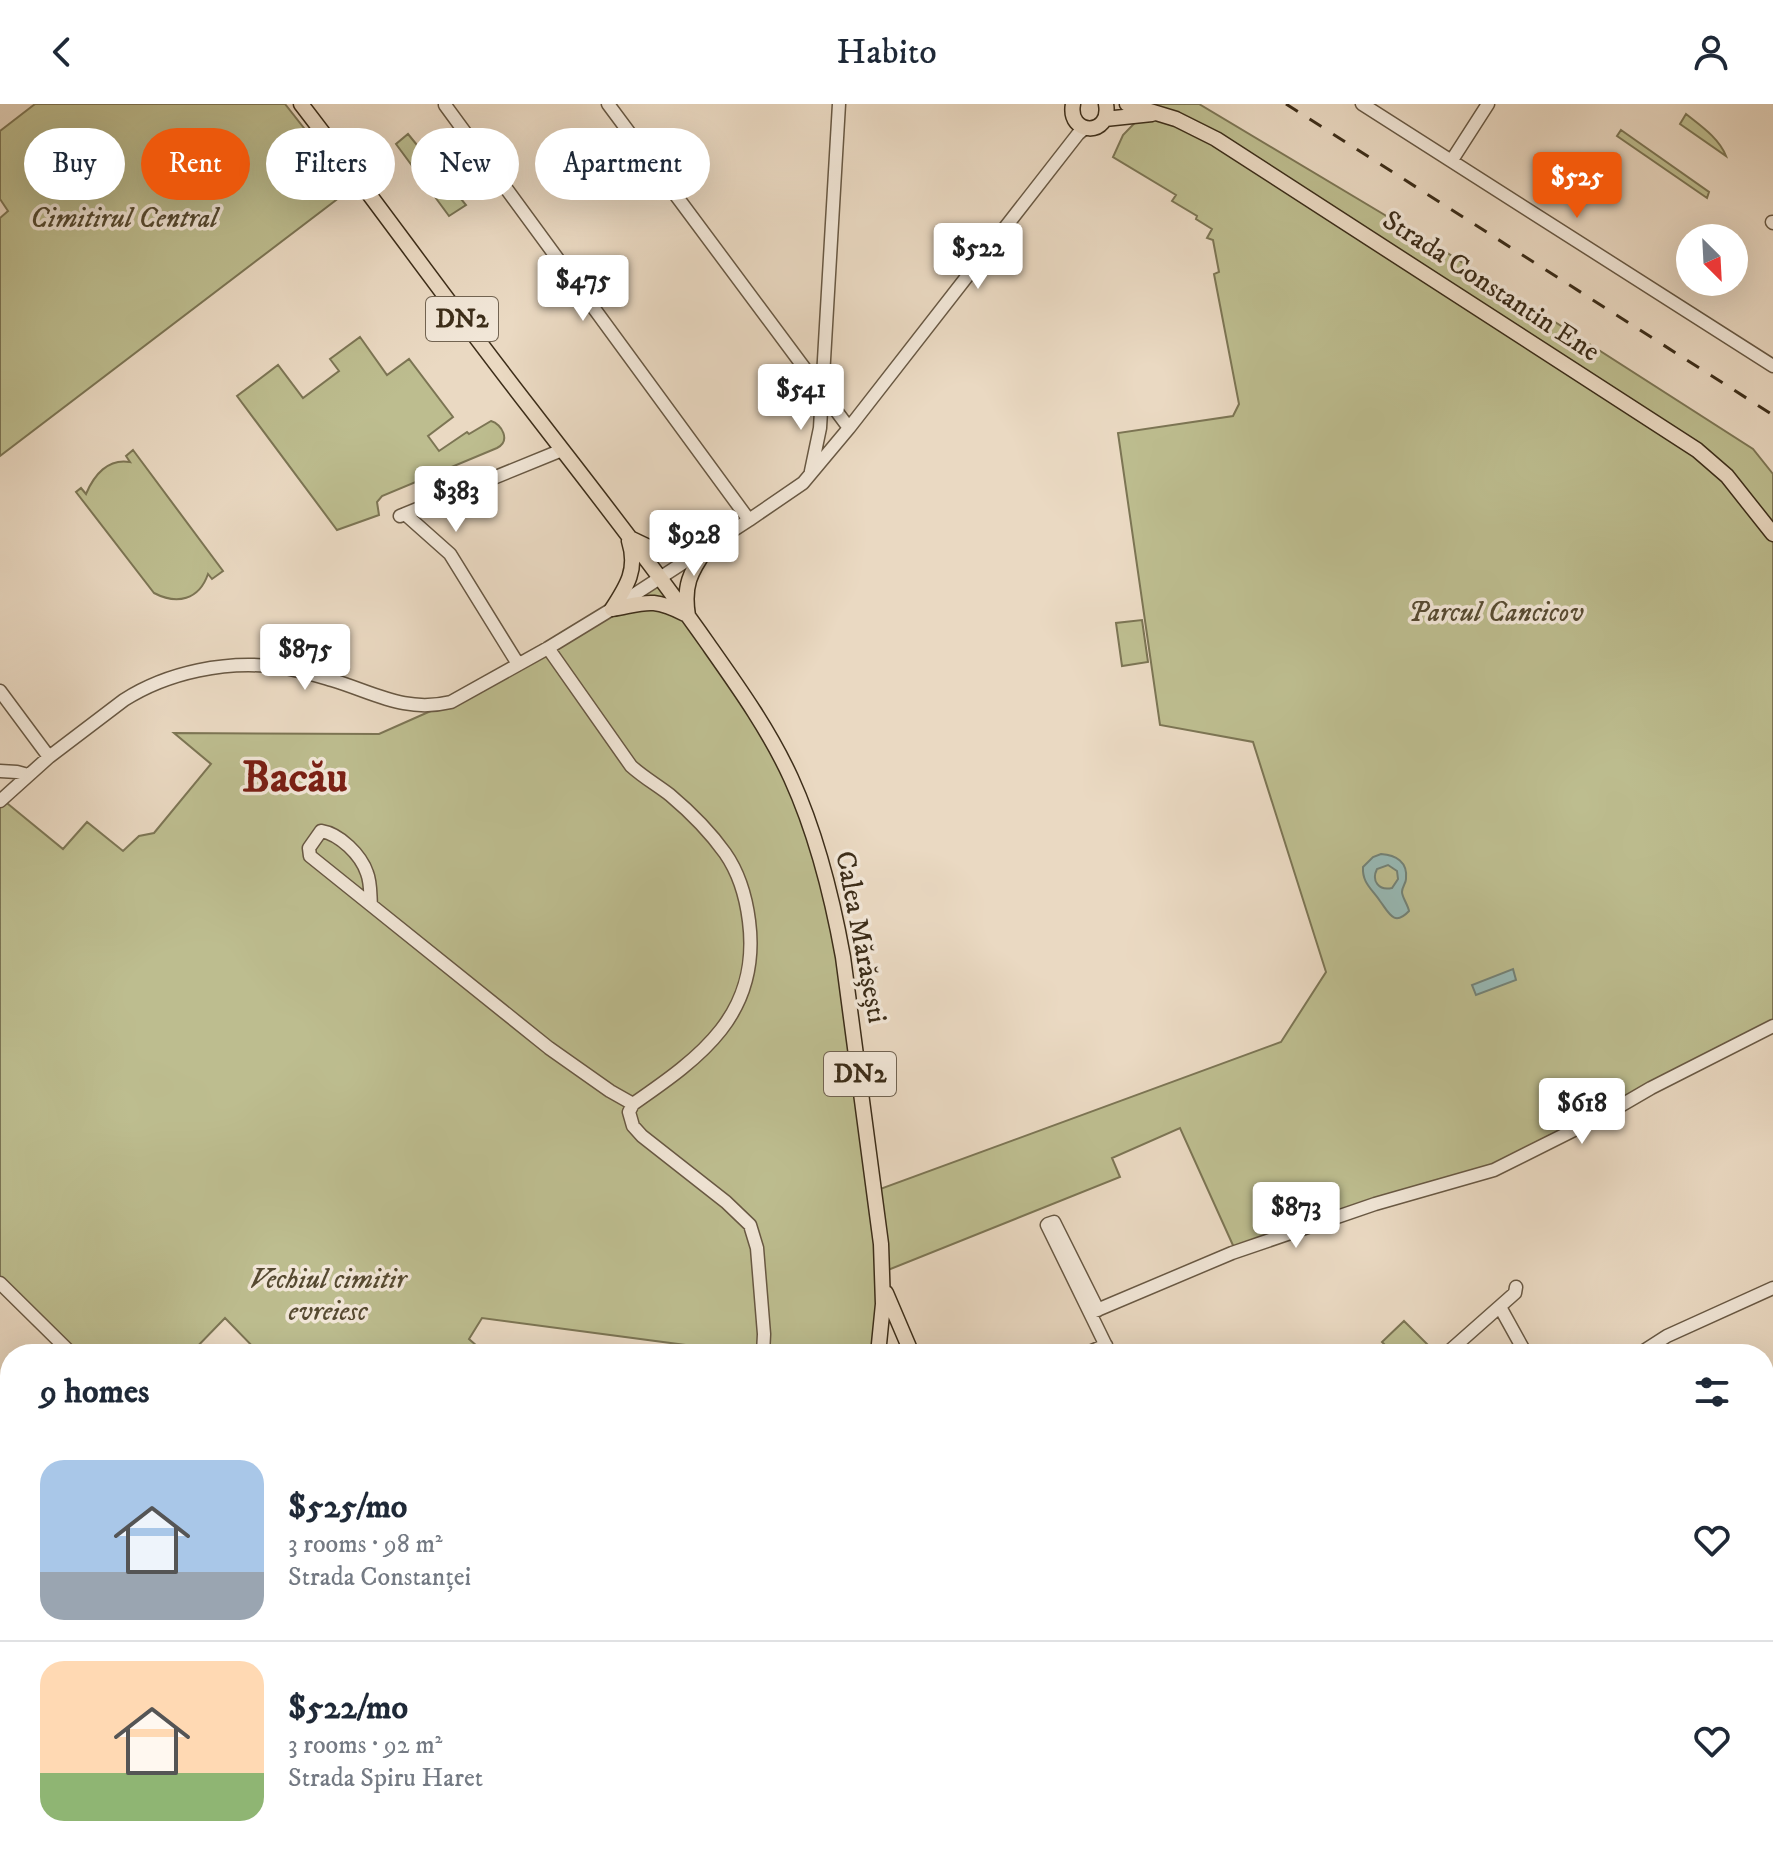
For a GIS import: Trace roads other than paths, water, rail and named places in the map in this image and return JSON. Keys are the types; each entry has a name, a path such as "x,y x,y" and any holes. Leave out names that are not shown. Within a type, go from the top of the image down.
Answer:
{"main road":[{"name":"Calea Mărășești","path":"301,104 689,616 749,703 780,756 803,806 825,875 841,945 878,1215 883,1279 908,1344"},
{"name":"Strada Constantin Ene","path":"1127,104 1176,119 1216,139 1697,450 1727,476 1773,534"},
{"path":"1068,107 1078,125 1085,128"},
{"name":"Strada Constantin Ene","path":"1085,128 1097,127 1106,112 1157,114"},
{"path":"628,537 670,555 707,548"},
{"path":"612,609 631,574 634,559 628,537"},
{"path":"689,616 686,603 689,577 707,548"},
{"path":"612,609 653,602 689,616"},
{"name":"DN2","path":"879,1344 883,1279"}],"street":[{"path":"608,104 849,428"},
{"path":"810,476 818,442 822,392 839,104"},
{"path":"1362,104 1773,366"},
{"path":"1452,160 1488,104"},
{"path":"445,105 749,520"},
{"path":"0,801 49,757 135,693 164,680 226,666 279,667 333,680 380,697 420,706 435,706 451,702 548,648 661,579 810,476 1085,128"},
{"path":"518,664 450,554 402,515 562,450"},
{"path":"548,648 631,766 670,796 723,850 739,879 751,940 739,1004 707,1047 681,1071 633,1104 629,1112 633,1126 642,1136 726,1202 750,1225 757,1248 764,1344"},
{"path":"0,691 49,757"},
{"path":"0,771 28,775"},
{"path":"371,905 368,875 362,861 344,843 321,831 309,848 310,856 549,1048 633,1104"},
{"path":"1094,1312 1232,1253 1375,1204 1494,1170 1773,1026"},
{"path":"1094,1312 1047,1225 1052,1222 1094,1312 1106,1344"},
{"path":"0,1283 62,1344"},
{"path":"1457,1344 1515,1293 1516,1287"},
{"path":"1662,1344 1667,1336 1773,1288"},
{"path":"1500,1307 1520,1344"}],"water":[{"path":"1381,854 1392,856 1403,864 1406,881 1402,892 1409,911 1404,916 1396,918 1389,914 1366,882 1363,867","holes":["1388,865 1397,871 1398,879 1392,888 1377,884 1377,869"]},
{"path":"1513,969 1516,980 1476,995 1472,985"}],"railway":[{"path":"1286,104 1773,415"}],"district":[{"name":"Bacău","path":"295,778"}],"park label":[{"name":"Cimitirul Central","path":"124,218"},
{"name":"Parcul Cancicov","path":"1496,612"},
{"name":"Vechiul cimitir evreiesc","path":"328,1295"}]}
